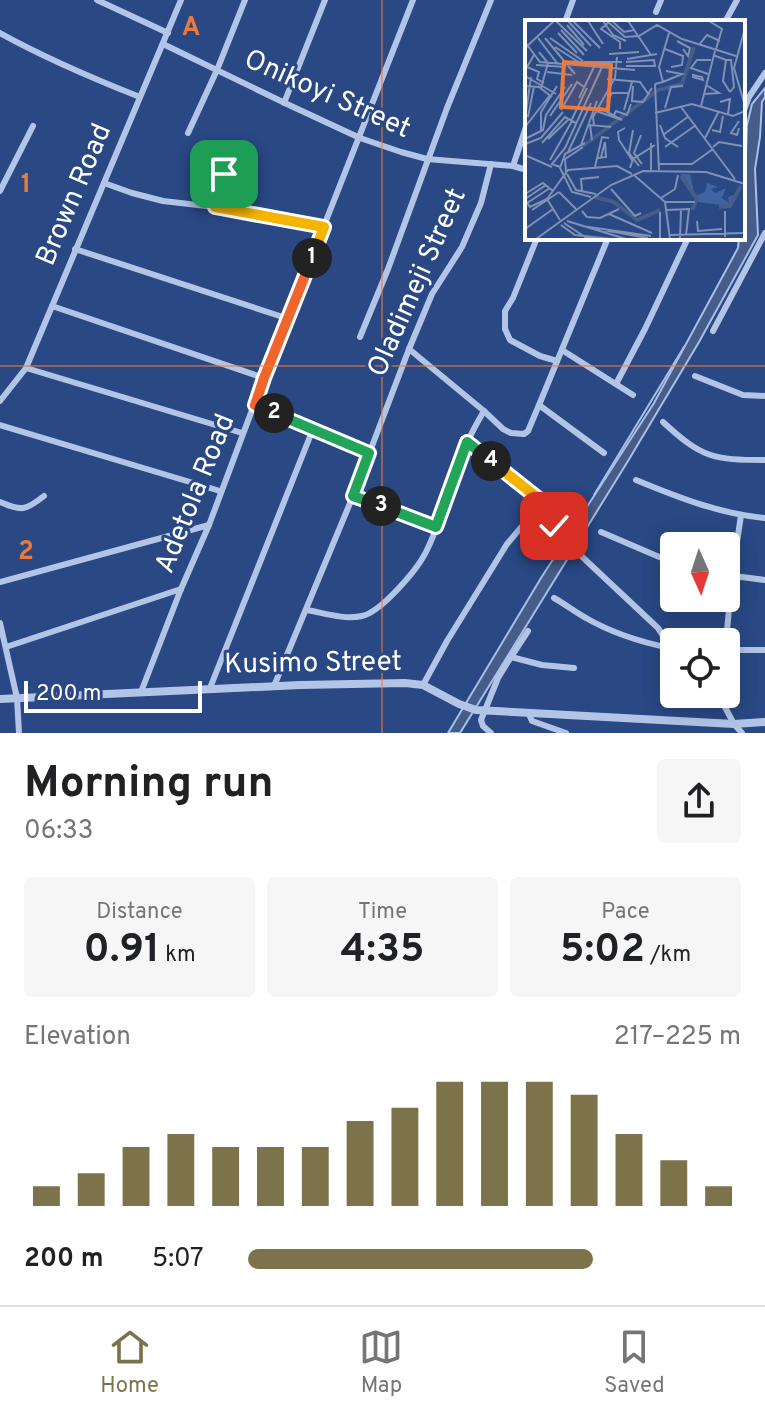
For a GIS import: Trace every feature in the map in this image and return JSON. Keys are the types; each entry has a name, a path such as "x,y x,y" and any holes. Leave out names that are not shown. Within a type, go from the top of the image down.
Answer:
{"street":[{"path":"97,0 168,33"},
{"name":"Brown Road","path":"0,401 26,368 181,0"},
{"path":"188,133 245,0"},
{"path":"284,103 325,0"},
{"name":"Adetola Road","path":"141,692 413,0"},
{"path":"360,337 491,0"},
{"path":"566,20 573,0"},
{"path":"656,12 661,0"},
{"path":"726,20 737,0"},
{"path":"0,33 75,71 140,97"},
{"name":"Onikoyi Street","path":"163,44 360,138 427,159 525,169"},
{"path":"745,108 765,73"},
{"path":"0,191 33,126"},
{"path":"513,166 525,130"},
{"path":"215,207 228,158"},
{"name":"Oladimeji Street","path":"274,686 432,294 462,247 481,203 491,164"},
{"path":"104,183 163,201 324,227"},
{"path":"713,331 764,235"},
{"path":"536,240 505,311 505,329 510,340 557,361"},
{"path":"409,349 506,431 524,434 528,431 607,240"},
{"path":"616,384 687,240"},
{"path":"75,249 289,319"},
{"path":"52,306 264,378"},
{"path":"562,350 633,395"},
{"path":"26,368 242,433"},
{"path":"695,376 743,395 765,396"},
{"path":"255,405 369,453"},
{"path":"539,405 604,453"},
{"path":"307,610 341,617 370,613 411,574 425,554 467,442 484,411"},
{"path":"663,422 695,449 707,454 729,460 765,460"},
{"path":"0,425 220,491"},
{"path":"210,688 313,429"},
{"path":"467,442 539,499 554,526"},
{"path":"636,480 687,501 765,518"},
{"path":"0,502 27,509 44,496"},
{"path":"353,496 436,527"},
{"path":"423,685 507,544 540,505"},
{"path":"738,532 741,515"},
{"path":"0,582 209,525"},
{"path":"601,532 660,557"},
{"path":"577,552 660,631"},
{"path":"740,577 765,580"},
{"path":"6,647 181,589"},
{"path":"554,598 608,629 660,647"},
{"path":"0,623 17,698 19,733"},
{"path":"491,733 483,726 480,710 528,631"},
{"path":"740,650 765,650"},
{"path":"511,657 542,665 574,668"},
{"name":"Kusimo Street","path":"0,699 383,683 423,685 480,710 734,724 765,722"},
{"path":"725,708 734,724 745,733"},
{"path":"528,712 534,722 566,733"}],"water":[{"path":"765,88 755,169 758,235 628,461 460,733 448,733 541,578 654,403 738,248 739,240 745,240 747,125 752,104"}],"waterway":[{"path":"594,495 684,347"}],"route":[{"path":"224,174 215,207 324,227 255,405 369,453 353,496 436,527 467,442 539,499 554,526"}]}
